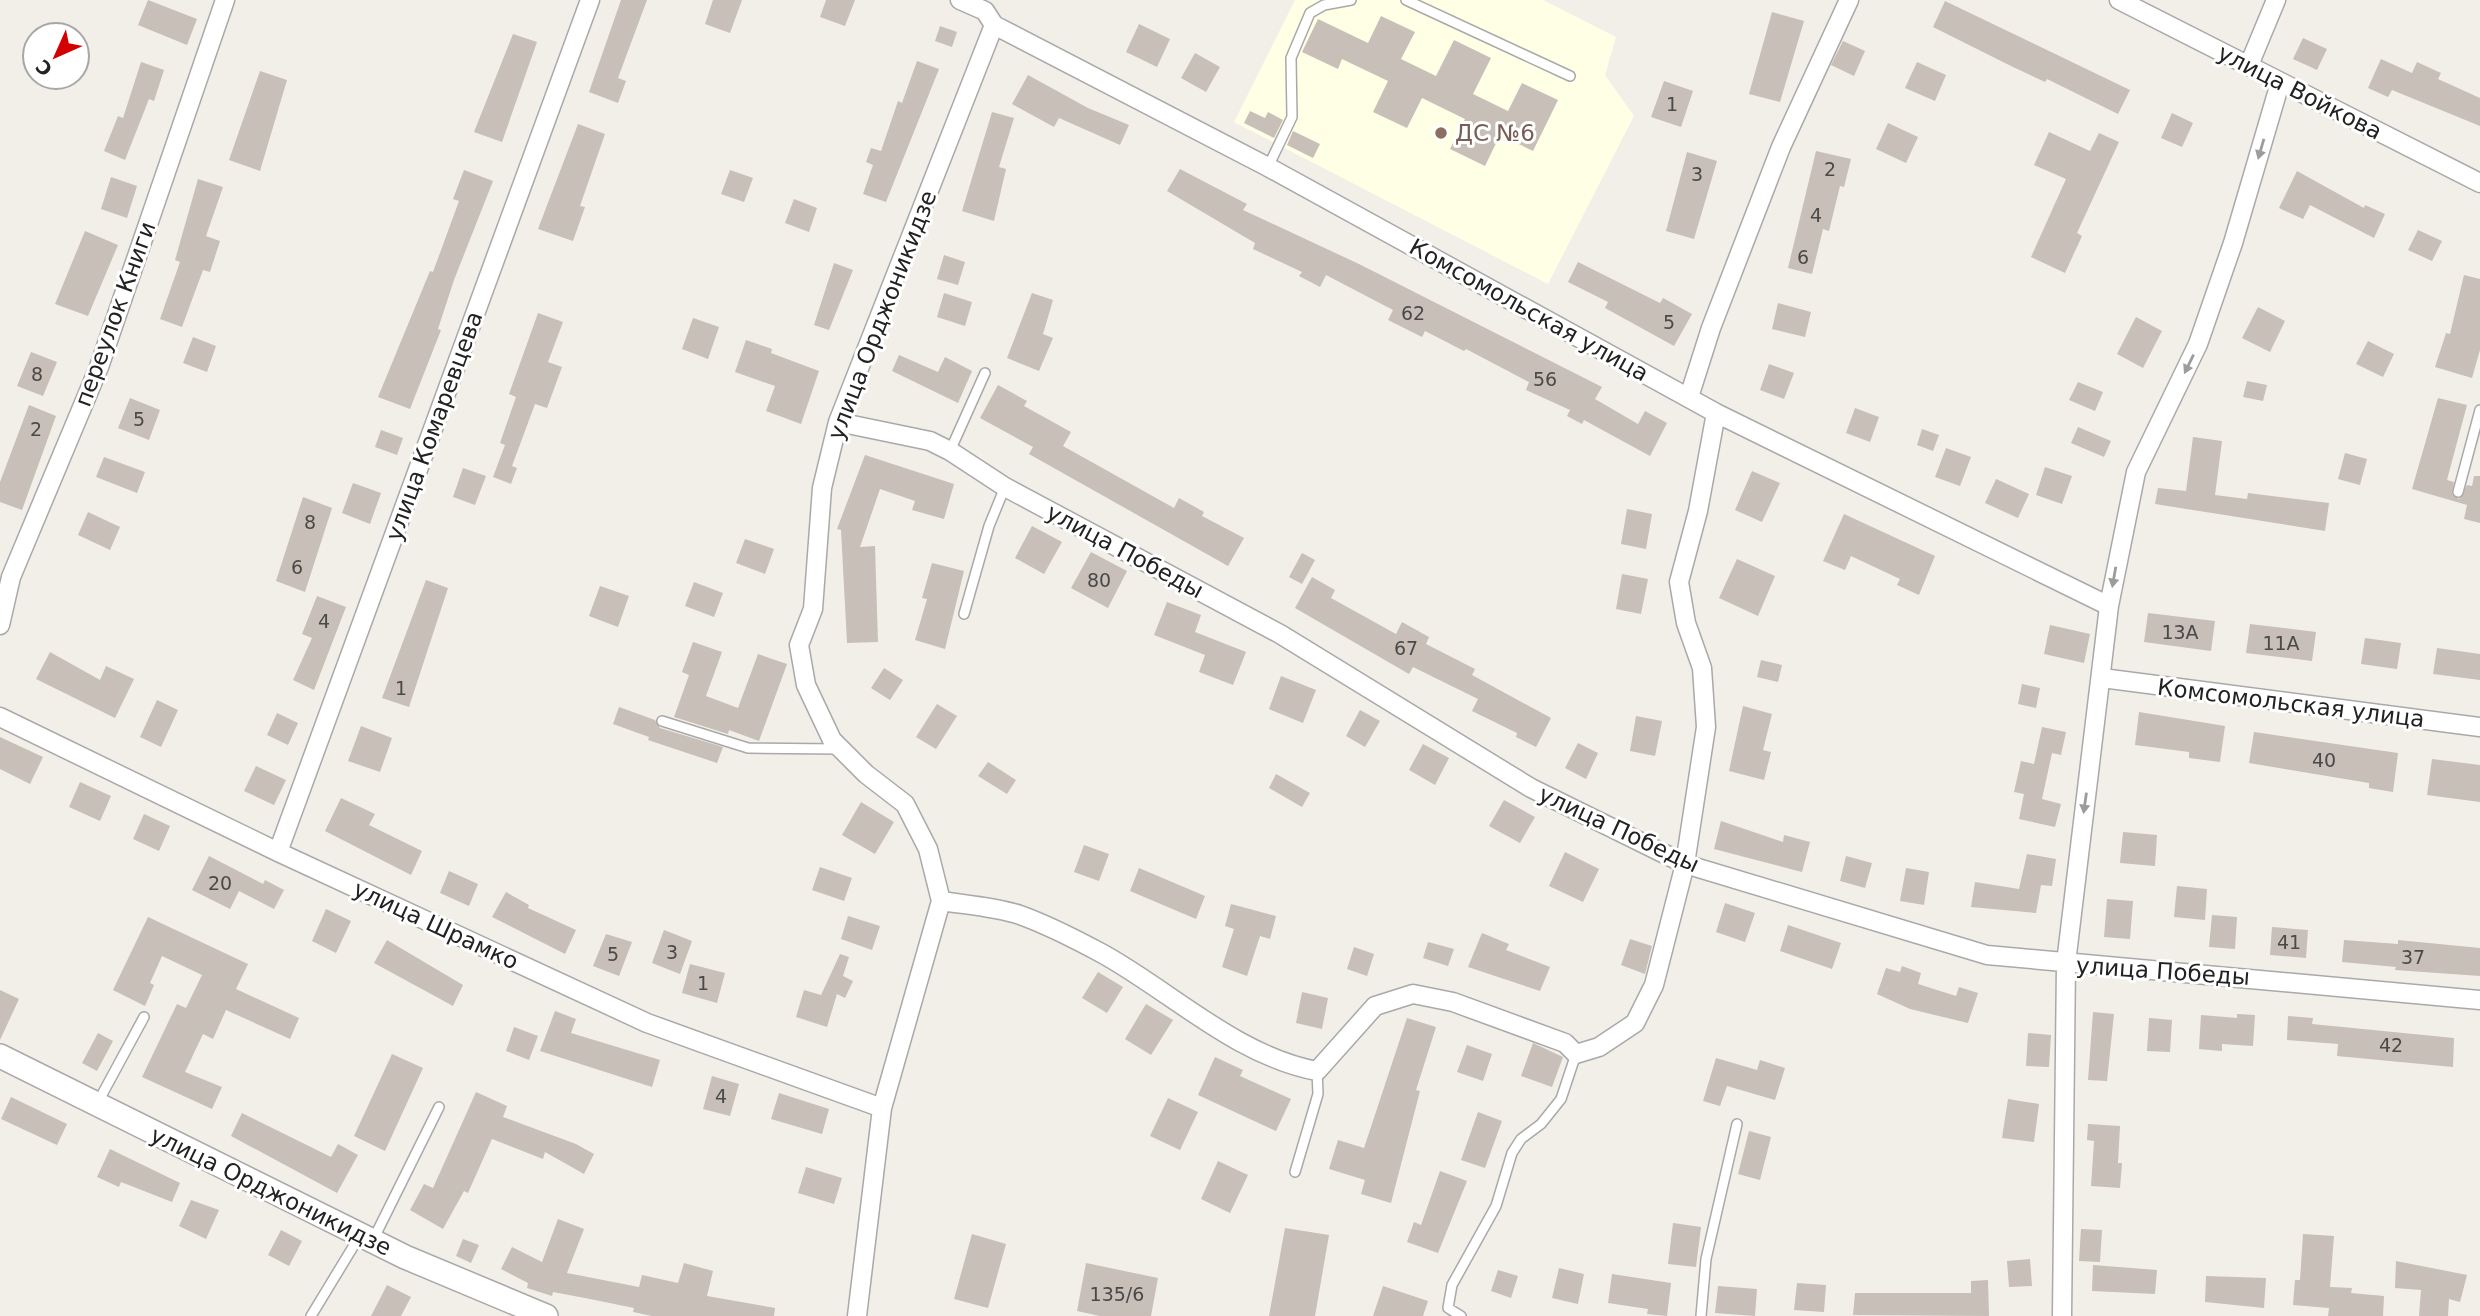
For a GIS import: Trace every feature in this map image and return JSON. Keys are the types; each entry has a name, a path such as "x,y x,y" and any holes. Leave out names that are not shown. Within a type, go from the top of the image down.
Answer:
{"street":[{"name":"переулок Книги","path":"0,625 11,577 99,367 225,0"},
{"name":"улица Комаревцева","path":"278,852 590,0"},
{"name":"Комсомольская улица","path":"960,0 989,12 1716,413 2109,606"},
{"path":"1689,397 1720,304 1780,147 1849,0"},
{"name":"улица Войкова","path":"2119,0 2480,183"},
{"path":"2249,65 2276,0"},
{"name":"улица Орджоникидзе","path":"941,901 928,849 905,804 866,774 832,740 806,685 799,645 813,608 822,488 838,422 989,12"},
{"path":"2062,1316 2066,964 2109,606 2136,471 2198,344 2233,243 2280,83"},
{"path":"857,1316 882,1108 941,901 1019,915 1102,954 1213,1025 1279,1060 1317,1071 1375,1006 1413,994 1453,1002 1565,1043 1576,1054 1599,1047 1635,1023 1654,985 1685,864 1706,727 1702,668 1686,623 1679,582 1698,511 1716,413"},
{"name":"улица Победы","path":"838,422 930,441 950,451 1005,487 1280,634 1531,788 1685,864 1987,955 2480,1000"},
{"name":"Комсомольская улица","path":"2102,678 2480,727"},
{"name":"улица Шрамко","path":"0,717 278,852 647,1023 882,1108"},
{"name":"улица Орджоникидзе","path":"0,1056 366,1238 546,1316"}],"lane":[{"path":"1268,167 1292,117 1291,58 1310,13 1324,5 1351,0"},
{"path":"1406,0 1570,76"},
{"path":"950,451 985,373"},
{"path":"2458,492 2480,410"},
{"path":"964,614 989,526 1005,487"},
{"path":"662,721 748,748 841,749"},
{"path":"97,1104 144,1017"},
{"path":"1461,1316 1448,1308 1452,1285 1496,1206 1512,1153 1521,1139 1541,1124 1561,1099 1576,1054"},
{"path":"1295,1172 1318,1094 1317,1071"},
{"path":"311,1316 366,1238 439,1107"},
{"path":"1701,1316 1706,1259 1737,1124"}],"shaded area":[{"name":"ДС №6","path":"1295,0 1543,0 1616,37 1605,75 1634,116 1548,284 1234,122"}],"building":[{"path":"148,0 197,19 187,45 138,25"},
{"path":"621,0 647,0 618,78 626,81 618,103 589,92"},
{"path":"713,0 742,0 730,33 705,24"},
{"path":"826,0 855,0 845,26 820,17"},
{"path":"1945,1 2130,90 2118,114 2047,79 2045,82 2013,67 1933,27"},
{"path":"1772,12 1804,21 1780,102 1749,94"},
{"path":"1381,16 1415,32 1401,59 1436,76 1454,40 1491,58 1473,94 1508,111 1522,83 1558,100 1533,151 1500,135 1485,166 1450,149 1465,119 1422,98 1407,128 1373,112 1388,81 1342,59 1338,69 1302,52 1318,19 1368,43"},
{"path":"1139,24 1170,39 1157,67 1126,52"},
{"path":"940,26 957,32 952,47 935,41"},
{"path":"513,34 537,42 502,142 474,132"},
{"path":"2303,38 2327,49 2317,70 2293,59"},
{"path":"1843,41 1865,51 1854,76 1831,65"},
{"path":"1195,53 1220,67 1206,92 1181,78"},
{"path":"2381,59 2412,73 2417,62 2441,73 2438,79 2480,98 2480,126 2392,90 2388,97 2368,88"},
{"path":"917,61 939,69 886,202 863,194 873,165 866,162 871,148 881,151 898,101 902,103"},
{"path":"141,62 164,70 154,101 149,99 125,160 104,151 118,116 123,118"},
{"path":"1917,62 1946,75 1935,101 1905,88"},
{"path":"260,71 287,80 260,171 229,160"},
{"path":"1028,75 1088,108 1129,125 1120,145 1059,118 1054,127 1012,104"},
{"path":"1664,81 1693,91 1681,127 1651,117"},
{"path":"1250,111 1265,118 1268,112 1283,120 1274,138 1244,123"},
{"path":"992,112 1014,118 999,167 1006,169 994,221 962,211"},
{"path":"2172,113 2193,123 2182,147 2161,138"},
{"path":"1888,123 1918,137 1906,163 1876,149"},
{"path":"578,124 605,134 580,206 585,207 573,241 538,229"},
{"path":"1293,131 1320,144 1313,158 1287,145"},
{"path":"2049,132 2090,151 2099,133 2119,142 2077,233 2082,236 2065,273 2031,257 2066,179 2034,165"},
{"path":"1816,151 1851,159 1844,187 1840,186 1829,231 1823,229 1812,274 1788,268"},
{"path":"1687,152 1717,161 1694,239 1666,231"},
{"path":"1180,169 1247,204 1243,210 1359,264 1602,387 1595,399 1638,424 1645,411 1667,423 1650,456 1584,420 1582,424 1567,416 1570,410 1526,390 1529,382 1466,349 1464,351 1425,331 1422,337 1388,320 1393,310 1326,275 1320,287 1299,276 1302,272 1253,249 1255,243 1167,191"},
{"path":"464,170 493,181 454,280 438,329 441,330 410,409 378,397 430,271 433,272 459,201 453,199"},
{"path":"730,170 753,178 744,202 721,194"},
{"path":"2297,171 2364,208 2365,205 2385,214 2374,238 2310,205 2303,219 2279,208"},
{"path":"111,177 137,186 127,218 101,209"},
{"path":"198,179 223,187 206,236 220,241 210,272 203,270 182,327 160,319 180,262 175,260"},
{"path":"794,199 817,208 809,232 785,223"},
{"path":"2418,230 2442,241 2432,261 2408,250"},
{"path":"85,231 118,245 88,316 55,304"},
{"path":"944,255 965,262 958,285 937,279"},
{"path":"1578,262 1660,303 1663,298 1692,314 1674,346 1605,308 1608,302 1568,282"},
{"path":"834,263 853,270 829,330 814,325"},
{"path":"2464,275 2480,279 2480,350 2472,378 2435,367 2446,333 2450,334"},
{"path":"944,293 972,302 965,326 937,317"},
{"path":"1032,293 1053,300 1043,334 1053,338 1039,371 1007,358"},
{"path":"1778,303 1811,312 1805,337 1772,329"},
{"path":"2258,307 2285,321 2270,352 2242,338"},
{"path":"538,313 563,322 548,362 562,367 547,408 535,404 512,466 517,468 511,484 493,477 505,445 500,443 516,397 509,394"},
{"path":"2136,317 2162,331 2143,368 2117,354"},
{"path":"693,318 719,327 708,359 682,349"},
{"path":"193,337 216,346 207,372 183,363"},
{"path":"746,340 772,349 771,353 819,371 801,424 766,411 775,386 735,372"},
{"path":"2368,341 2394,354 2383,377 2356,364"},
{"path":"31,352 57,362 43,396 17,386"},
{"path":"899,355 938,372 945,357 972,371 958,403 892,371"},
{"path":"1769,364 1794,373 1784,399 1760,390"},
{"path":"2247,381 2267,385 2263,401 2243,397"},
{"path":"2078,382 2103,392 2095,411 2069,400"},
{"path":"998,385 1027,401 1024,406 1071,432 1063,446 1174,508 1179,498 1204,512 1202,516 1244,538 1228,566 1029,454 1033,447 980,418"},
{"path":"130,398 160,410 149,440 118,428"},
{"path":"2438,398 2467,405 2447,480 2454,482 2452,494 2459,499 2467,485 2472,486 2474,476 2480,476 2480,523 2464,519 2467,505 2412,489"},
{"path":"29,405 56,416 22,510 0,502 0,482"},
{"path":"1855,408 1879,417 1870,442 1846,433"},
{"path":"2078,427 2111,441 2104,457 2071,443"},
{"path":"1922,429 1939,435 1933,451 1917,445"},
{"path":"381,430 403,438 397,455 375,447"},
{"path":"2193,437 2222,441 2215,495 2247,499 2248,493 2329,503 2325,531 2155,504 2158,488 2186,491"},
{"path":"1946,448 1971,457 1960,486 1935,477"},
{"path":"2345,453 2367,459 2360,485 2338,479"},
{"path":"865,455 954,484 944,519 912,510 915,501 880,489 860,547 875,546 878,642 847,643 841,530 837,529"},
{"path":"104,457 145,472 137,493 96,477"},
{"path":"2045,467 2072,476 2062,504 2036,495"},
{"path":"463,468 486,476 475,505 453,497"},
{"path":"1752,471 1780,483 1762,522 1735,510"},
{"path":"1996,479 2029,494 2018,518 1985,503"},
{"path":"353,483 381,493 370,524 342,513"},
{"path":"303,497 332,508 305,592 276,581"},
{"path":"1627,509 1652,514 1646,549 1621,544"},
{"path":"88,512 120,527 110,550 78,535"},
{"path":"1844,514 1935,556 1919,595 1897,585 1900,579 1851,556 1845,570 1823,561"},
{"path":"1032,526 1062,542 1044,574 1015,558"},
{"path":"745,539 774,549 765,574 736,563"},
{"path":"1091,552 1127,571 1108,608 1071,588"},
{"path":"1302,553 1315,560 1302,584 1289,577"},
{"path":"1737,559 1775,576 1758,616 1719,598"},
{"path":"932,563 964,571 945,649 915,640 927,599 922,598"},
{"path":"1622,574 1648,579 1641,614 1616,609"},
{"path":"1312,577 1335,590 1331,598 1396,634 1402,622 1429,637 1426,644 1475,669 1472,675 1551,718 1536,747 1516,737 1517,733 1472,711 1478,699 1413,667 1409,674 1295,608"},
{"path":"426,580 448,588 409,707 382,698"},
{"path":"694,582 723,593 714,617 685,606"},
{"path":"600,586 629,596 618,627 589,616"},
{"path":"317,596 346,607 314,690 293,680 312,638 302,634"},
{"path":"1167,602 1201,615 1195,632 1246,652 1233,685 1199,672 1205,655 1154,635"},
{"path":"2148,613 2215,621 2211,651 2144,642"},
{"path":"2250,624 2316,632 2312,661 2246,653"},
{"path":"2050,625 2090,634 2084,663 2044,654"},
{"path":"2365,638 2401,643 2397,669 2361,664"},
{"path":"693,642 722,652 706,696 738,708 758,654 787,664 759,741 729,730 728,734 674,717 689,675 682,672"},
{"path":"2437,648 2480,654 2480,680 2433,674"},
{"path":"50,652 100,680 106,666 134,679 115,718 36,679"},
{"path":"1761,660 1782,665 1778,682 1757,677"},
{"path":"884,668 903,680 890,700 871,688"},
{"path":"1281,676 1316,690 1303,723 1269,709"},
{"path":"2022,684 2040,688 2036,708 2018,704"},
{"path":"157,700 178,710 161,747 140,737"},
{"path":"937,704 957,716 936,749 916,737"},
{"path":"1743,706 1772,714 1763,750 1771,752 1764,780 1729,771"},
{"path":"619,707 655,720 660,728 723,747 717,763 648,740 649,737 613,724"},
{"path":"1360,710 1380,721 1365,747 1346,736"},
{"path":"2139,712 2225,726 2220,762 2189,758 2189,752 2135,745"},
{"path":"277,713 298,723 288,745 267,735"},
{"path":"1636,716 1662,721 1655,756 1630,751"},
{"path":"361,726 392,738 380,772 348,761"},
{"path":"2042,727 2066,732 2061,755 2052,753 2042,799 2061,804 2055,827 2019,819 2024,794 2014,792 2021,761 2034,764"},
{"path":"2254,732 2398,753 2393,792 2369,788 2369,783 2249,763"},
{"path":"0,737 43,757 30,784 0,769"},
{"path":"1578,743 1598,753 1586,779 1565,768"},
{"path":"1423,744 1449,758 1435,785 1409,770"},
{"path":"2432,759 2480,765 2480,802 2427,795"},
{"path":"988,762 1016,780 1007,794 978,776"},
{"path":"256,766 286,780 274,805 244,791"},
{"path":"1276,774 1310,793 1302,807 1269,788"},
{"path":"80,782 111,796 100,821 69,807"},
{"path":"341,798 375,814 369,825 422,851 411,875 325,831"},
{"path":"1504,800 1535,817 1520,843 1489,826"},
{"path":"861,802 894,822 875,854 842,835"},
{"path":"144,814 170,826 159,851 133,839"},
{"path":"1721,821 1783,842 1784,835 1810,842 1802,872 1714,849"},
{"path":"2123,832 2157,835 2155,866 2120,863"},
{"path":"1084,845 1109,854 1099,881 1074,872"},
{"path":"1565,852 1599,869 1583,902 1549,886"},
{"path":"2027,854 2056,859 2052,886 2041,885 2036,913 1971,907 1975,882 2019,889"},
{"path":"209,856 263,884 265,880 284,890 274,909 239,891 230,909 192,890"},
{"path":"1846,856 1872,863 1865,888 1840,881"},
{"path":"820,867 852,878 844,901 812,890"},
{"path":"1139,868 1205,896 1196,919 1130,891"},
{"path":"1906,868 1929,872 1924,905 1900,901"},
{"path":"449,871 478,884 469,906 440,893"},
{"path":"2177,886 2207,889 2205,920 2174,917"},
{"path":"506,892 529,905 528,908 576,930 565,954 492,917"},
{"path":"2107,899 2133,901 2130,939 2104,937"},
{"path":"1725,903 1755,913 1745,942 1716,932"},
{"path":"1231,904 1276,916 1270,939 1260,936 1247,976 1222,967 1234,929 1225,926"},
{"path":"326,909 351,921 336,953 312,941"},
{"path":"2212,915 2237,917 2235,949 2209,947"},
{"path":"848,916 880,926 872,950 841,939"},
{"path":"148,917 248,964 236,989 299,1018 290,1039 226,1010 213,1039 203,1034 185,1072 222,1087 212,1109 142,1077 177,1004 186,1008 202,975 162,956 150,983 154,985 145,1006 113,990"},
{"path":"1788,925 1841,943 1832,969 1780,951"},
{"path":"2272,927 2308,930 2306,958 2270,955"},
{"path":"664,930 692,941 680,974 652,963"},
{"path":"1482,933 1509,944 1506,950 1550,967 1540,991 1468,967"},
{"path":"606,934 632,942 619,976 593,966"},
{"path":"1630,939 1652,946 1645,974 1621,965"},
{"path":"387,940 463,985 453,1006 374,963"},
{"path":"2344,940 2398,944 2398,940 2480,948 2480,976 2395,970 2396,967 2342,962"},
{"path":"1428,942 1454,949 1448,966 1423,958"},
{"path":"1354,947 1374,954 1367,976 1347,969"},
{"path":"840,954 849,957 843,976 853,981 845,998 837,994 827,1027 796,1017 804,990 821,995"},
{"path":"690,964 725,973 717,1003 682,993"},
{"path":"1902,966 1921,973 1918,984 1956,996 1959,987 1978,993 1968,1023 1910,1009 1877,994 1886,968 1900,972"},
{"path":"1098,972 1123,987 1107,1013 1082,998"},
{"path":"0,990 19,999 0,1040"},
{"path":"1302,992 1328,998 1322,1029 1296,1023"},
{"path":"1146,1004 1173,1020 1151,1055 1125,1039"},
{"path":"555,1011 576,1019 571,1033 660,1060 652,1087 540,1051"},
{"path":"2093,1012 2114,1014 2107,1081 2088,1080"},
{"path":"2237,1014 2255,1015 2253,1046 2222,1044 2222,1051 2199,1049 2201,1015 2237,1018"},
{"path":"2288,1016 2313,1018 2312,1024 2454,1038 2453,1067 2337,1056 2338,1044 2287,1040"},
{"path":"1407,1018 1436,1027 1416,1090 1420,1091 1391,1203 1361,1194 1365,1180 1329,1169 1338,1140 1364,1148"},
{"path":"2149,1018 2172,1020 2170,1052 2147,1051"},
{"path":"514,1027 538,1036 529,1060 506,1051"},
{"path":"98,1033 113,1041 97,1071 82,1063"},
{"path":"2028,1033 2051,1035 2049,1067 2026,1066"},
{"path":"1533,1043 1563,1057 1552,1087 1521,1076"},
{"path":"1467,1045 1492,1054 1483,1081 1457,1072"},
{"path":"392,1054 423,1068 385,1151 354,1136"},
{"path":"1215,1057 1243,1070 1240,1076 1291,1099 1276,1131 1198,1095"},
{"path":"1716,1058 1757,1070 1760,1060 1785,1068 1775,1100 1727,1086 1720,1106 1703,1101"},
{"path":"712,1076 739,1084 730,1116 703,1109"},
{"path":"476,1092 507,1106 503,1117 576,1144 594,1154 584,1174 545,1152 543,1159 492,1139 468,1193 464,1191 443,1229 410,1210 424,1184 433,1188"},
{"path":"779,1093 829,1109 822,1134 771,1119"},
{"path":"11,1097 67,1124 57,1145 1,1119"},
{"path":"1168,1098 1198,1112 1180,1150 1150,1136"},
{"path":"2008,1099 2039,1104 2034,1142 2002,1138"},
{"path":"1478,1112 1502,1121 1485,1168 1461,1160"},
{"path":"242,1113 331,1157 338,1144 358,1155 337,1193 231,1136"},
{"path":"2088,1124 2120,1126 2120,1188 2091,1186 2094,1141 2087,1140"},
{"path":"1749,1131 1771,1137 1760,1180 1738,1174"},
{"path":"110,1149 180,1183 172,1202 121,1182 119,1187 97,1177"},
{"path":"1218,1161 1248,1175 1230,1213 1201,1199"},
{"path":"806,1167 842,1178 834,1204 798,1193"},
{"path":"1440,1171 1467,1181 1438,1253 1407,1242 1414,1222 1421,1225"},
{"path":"191,1200 219,1210 206,1239 179,1226"},
{"path":"558,1219 584,1229 567,1273 639,1287 642,1275 678,1283 684,1263 713,1271 707,1296 775,1308 774,1316 652,1316 633,1312 634,1308 590,1299 553,1292 552,1296 527,1288 528,1283 501,1269 512,1247 542,1262"},
{"path":"1673,1223 1701,1227 1696,1267 1668,1264"},
{"path":"1285,1228 1329,1235 1315,1316 1269,1316"},
{"path":"2081,1229 2102,1230 2100,1262 2079,1261"},
{"path":"281,1230 302,1241 289,1266 268,1255"},
{"path":"972,1234 1006,1244 988,1308 954,1299"},
{"path":"2303,1234 2334,1236 2330,1287 2352,1288 2351,1293 2384,1296 2383,1316 2328,1316 2329,1308 2293,1305 2295,1280 2300,1280"},
{"path":"463,1239 479,1245 471,1263 456,1256"},
{"path":"2030,1259 2032,1286 2009,1287 2007,1261"},
{"path":"2396,1261 2467,1275 2460,1302 2449,1299 2448,1316 2419,1316 2421,1290 2395,1288"},
{"path":"1086,1263 1158,1278 1151,1316 1100,1316 1077,1311"},
{"path":"2093,1265 2157,1270 2155,1294 2092,1291"},
{"path":"1559,1268 1584,1274 1578,1304 1552,1298"},
{"path":"1498,1270 1518,1276 1511,1298 1491,1291"},
{"path":"1612,1274 1671,1283 1667,1316 1647,1314 1648,1309 1608,1303"},
{"path":"2206,1276 2266,1278 2264,1308 2205,1302"},
{"path":"1988,1280 1989,1316 1853,1315 1855,1293 1971,1293 1971,1281"},
{"path":"1797,1283 1826,1285 1824,1312 1794,1310"},
{"path":"387,1285 411,1297 401,1316 371,1316"},
{"path":"1383,1286 1428,1301 1423,1316 1373,1316"},
{"path":"1718,1286 1757,1289 1755,1316 1715,1313"}],"place":[{"name":"ДС №6","path":"1441,133"}]}
